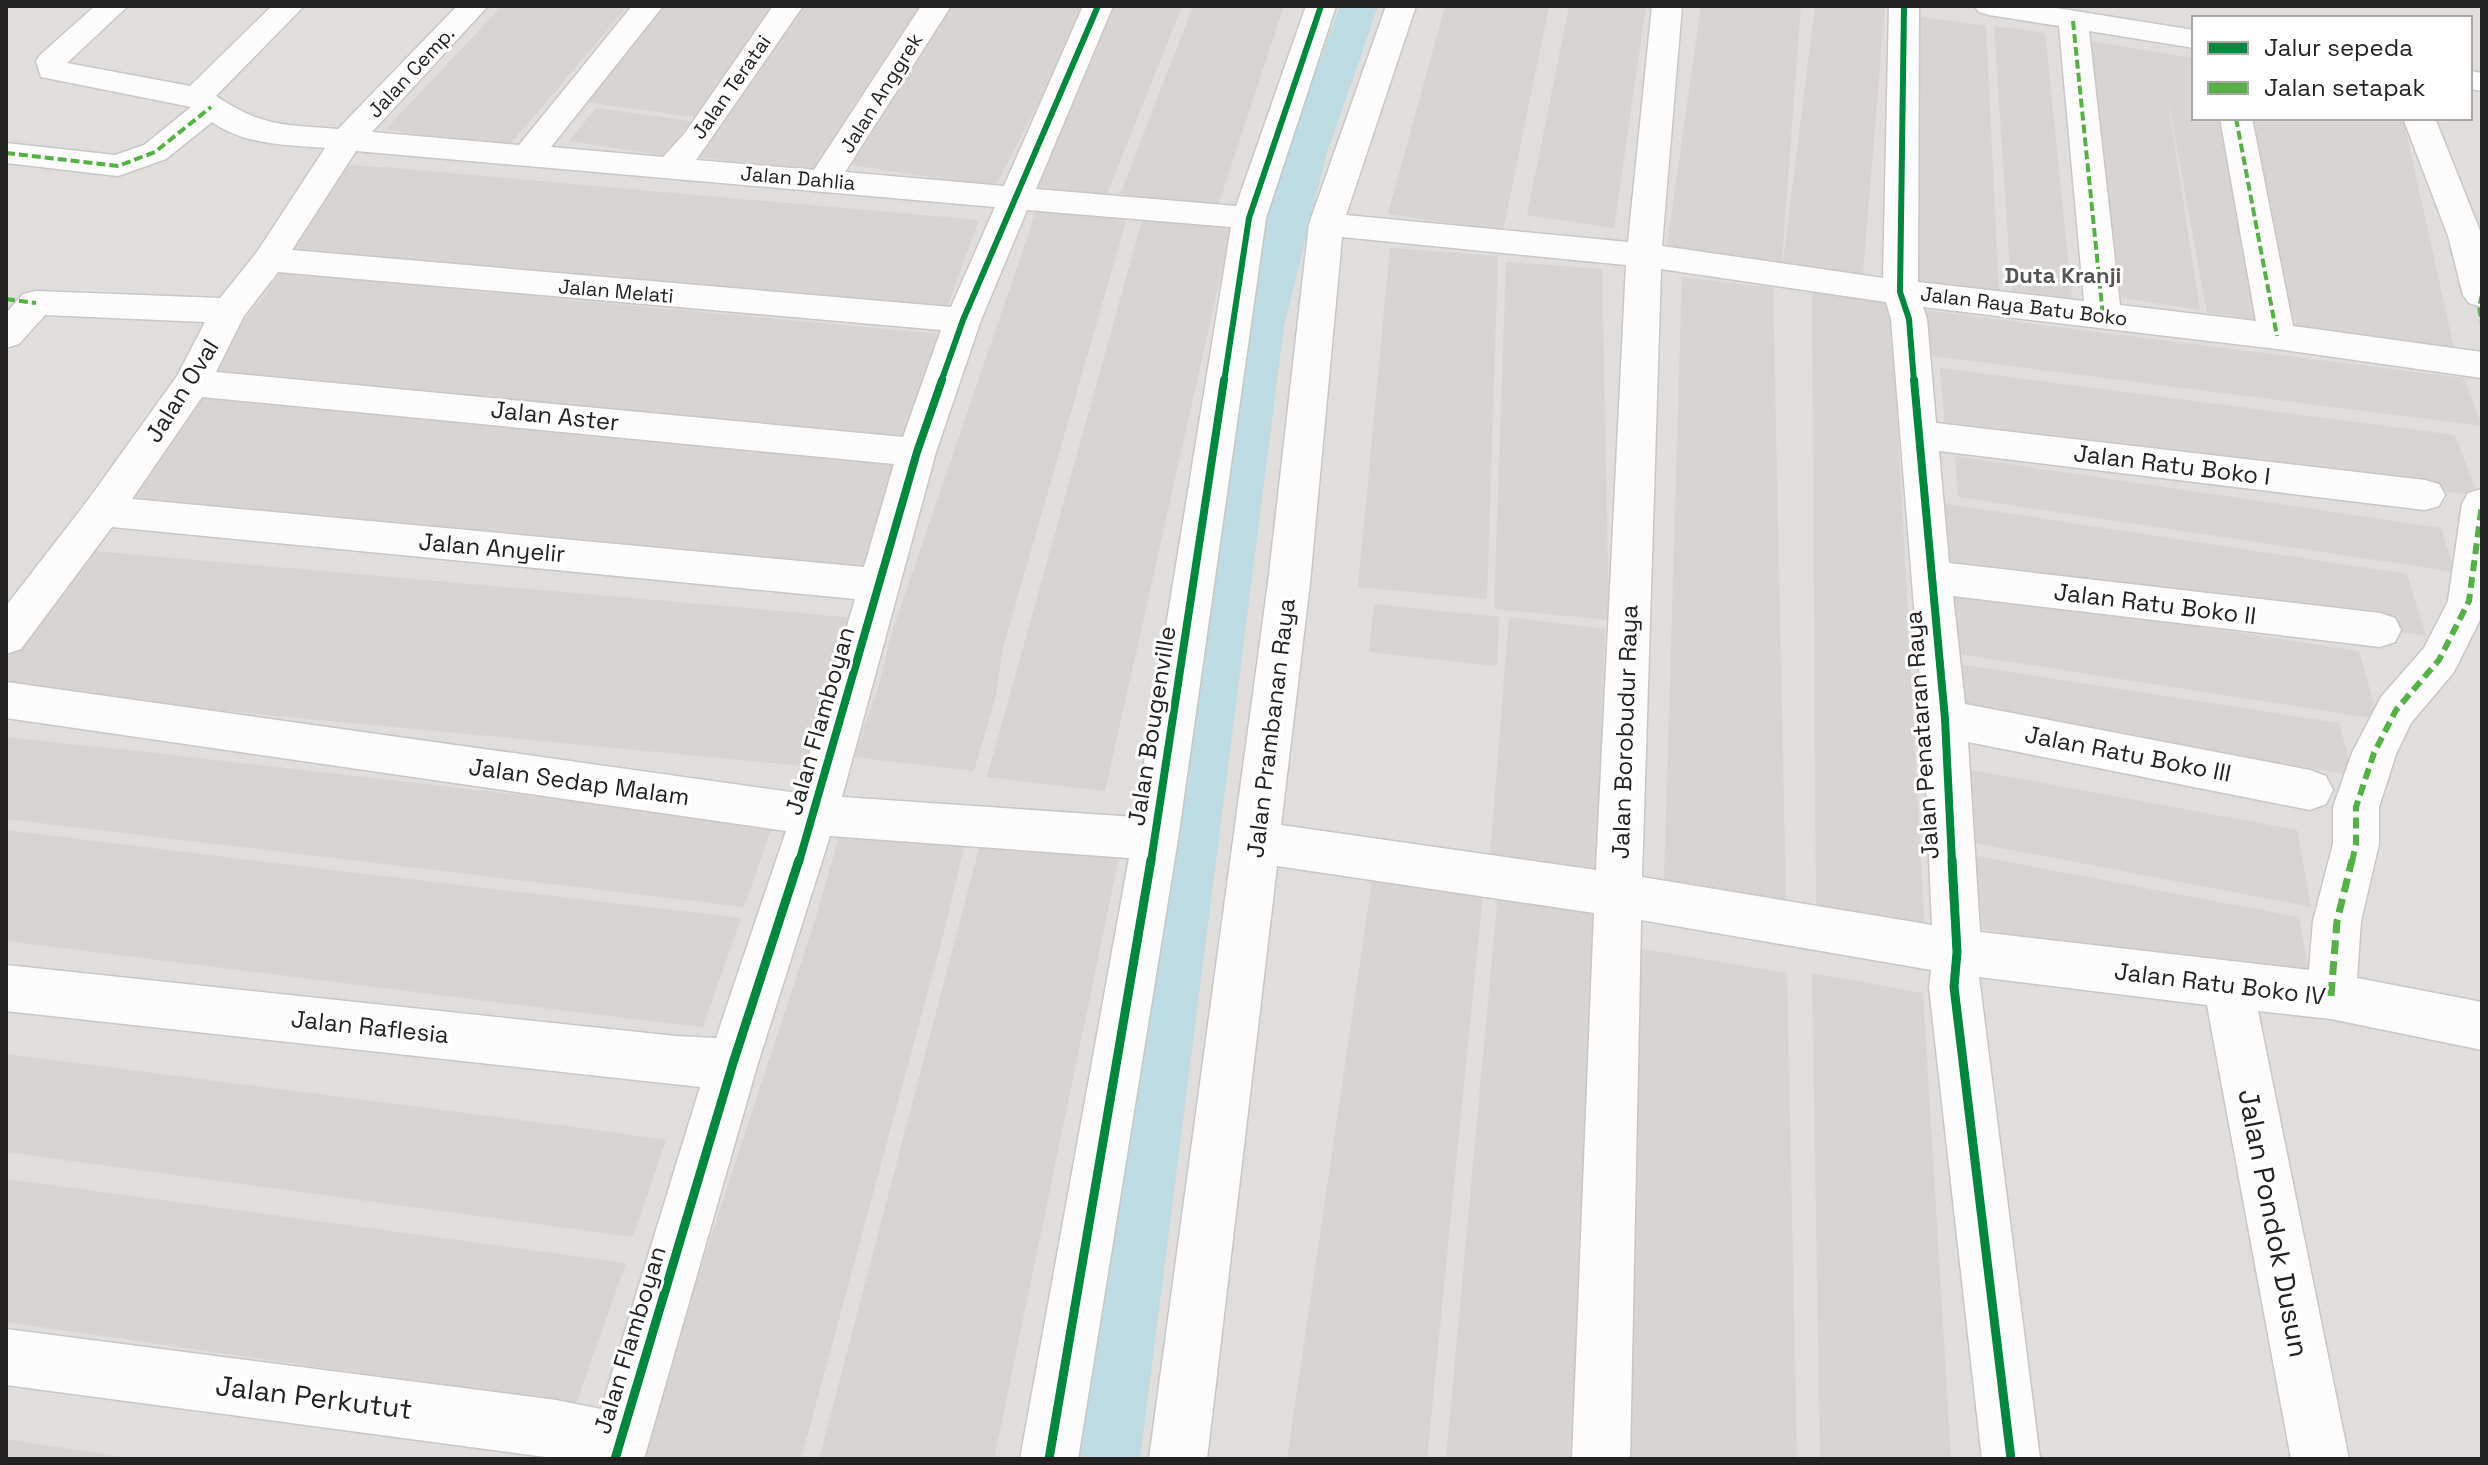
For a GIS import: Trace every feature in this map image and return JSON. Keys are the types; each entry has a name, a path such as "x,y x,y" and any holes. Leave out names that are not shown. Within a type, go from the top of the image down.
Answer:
{"street":[{"name":"Jalan Dahlia","path":"113,6 60,51 51,61 52,70 204,102 233,122 268,133 1249,218"},
{"path":"6,153 118,166 155,152 289,6"},
{"name":"Jalan Cemp.","path":"348,138 473,6"},
{"path":"527,156 648,6"},
{"name":"Jalan Teratai","path":"672,167 696,140 788,6"},
{"name":"Jalan Anggrek","path":"824,180 936,6"},
{"name":"Jalan Flamboyan","path":"618,1450 733,1063 814,815 917,452 963,320 1098,6"},
{"name":"Jalan Bougenville","path":"1049,1459 1155,839 1249,218 1321,6"},
{"name":"Jalan Prambanan Raya","path":"1178,1459 1289,583 1326,224 1401,6"},
{"name":"Jalan Borobudur Raya","path":"1601,1459 1618,895 1644,255 1667,6"},
{"name":"Jalan Penataran Raya","path":"1904,6 1900,292 1909,319 1945,719 1957,952 1954,987 2011,1459"},
{"path":"1989,6 2192,39"},
{"path":"2073,21 2103,316"},
{"path":"2236,120 2277,336"},
{"path":"2420,120 2465,236 2482,304"},
{"name":"Jalan Oval","path":"6,637 102,511 192,383 229,311 269,260 348,138"},
{"name":"Jalan Raya Batu Boko","path":"1326,224 1644,255 1900,292 2277,336 2482,365"},
{"name":"Jalan Melati","path":"269,260 963,320"},
{"path":"6,335 21,301 229,311"},
{"name":"Jalan Aster","path":"192,383 917,452"},
{"name":"Jalan Ratu Boko I","path":"1919,435 2425,495"},
{"name":"Jalan Anyelir","path":"102,511 881,585"},
{"path":"2331,996 2337,921 2356,844 2356,807 2374,753 2396,710 2439,660 2469,601 2481,528"},
{"name":"Jalan Ratu Boko II","path":"1930,577 2380,630"},
{"name":"Jalan Sedap Malam","path":"6,700 814,815 1155,839"},
{"name":"Jalan Ratu Boko III","path":"1945,719 2310,790"},
{"name":"Jalan Ratu Boko IV","path":"1256,842 1618,895 1957,952 2331,996 2482,1026"},
{"name":"Jalan Pondok Dusun","path":"2228,986 2320,1459"},
{"name":"Jalan Raflesia","path":"6,988 660,1059 733,1063"},
{"name":"Jalan Perkutut","path":"6,1357 556,1429 618,1450"}],"shaded area":[{"path":"6,6 2482,6 2482,1459 6,1459"}],"building":[{"path":"502,6 628,6 506,149 386,129"},
{"path":"653,6 780,6 701,118 579,101"},
{"path":"795,6 925,6 817,175 687,155"},
{"path":"949,6 1089,6 995,187 851,165"},
{"path":"1104,6 1182,6 1106,196 1023,185"},
{"path":"1193,6 1284,6 1218,206 1120,194"},
{"path":"1445,6 1549,6 1503,231 1388,214"},
{"path":"1569,6 1646,6 1614,228 1527,215"},
{"path":"1701,6 1801,6 1781,271 1666,253"},
{"path":"1815,6 1885,6 1862,285 1782,270"},
{"path":"1915,16 1986,26 1999,293 1916,280"},
{"path":"1994,26 2045,33 2073,308 2012,299"},
{"path":"2088,41 2192,58 2192,120 2223,120 2267,322 2207,313 2165,82 2200,310 2117,297"},
{"path":"596,108 697,122 673,157 569,141"},
{"path":"2252,120 2403,120 2456,357 2278,324"},
{"path":"346,165 979,220 945,313 280,251"},
{"path":"1039,203 1129,211 1002,651 996,695 974,771 854,757 880,681 890,638"},
{"path":"1143,217 1232,225 1105,791 987,777"},
{"path":"1390,248 1498,256 1487,599 1358,587"},
{"path":"1506,262 1602,269 1609,620 1494,609"},
{"path":"281,272 940,334 901,444 204,374"},
{"path":"1682,277 1773,288 1786,902 1664,881"},
{"path":"1812,288 1891,298 1925,936 1816,916"},
{"path":"1914,309 2464,378 2482,426 1917,354"},
{"path":"1940,368 2455,435 2478,496 1945,425"},
{"path":"197,391 912,456 872,575 116,502"},
{"path":"1955,456 2441,528 2455,572 1958,497"},
{"path":"1934,502 2407,574 2426,636 1938,560"},
{"path":"81,550 862,619 814,767 6,690 6,653"},
{"path":"1947,588 2359,651 2378,719 1953,653"},
{"path":"1374,604 1499,617 1497,666 1369,652"},
{"path":"1509,617 1605,629 1597,871 1490,856"},
{"path":"1958,664 2339,723 2353,775 1963,713"},
{"path":"6,737 773,824 744,907 6,819"},
{"path":"1967,769 2297,830 2311,907 1970,842"},
{"path":"842,826 966,839 944,932 801,1459 638,1459 816,917"},
{"path":"6,830 741,918 703,1027 625,1018 6,941"},
{"path":"981,841 1119,857 994,1459 819,1459"},
{"path":"1972,855 2299,917 2313,994 1976,928"},
{"path":"1373,874 1483,892 1427,1459 1287,1459"},
{"path":"1498,892 1601,909 1574,1459 1446,1459"},
{"path":"1636,948 1787,973 1797,1459 1616,1459"},
{"path":"1812,973 1923,993 1951,1459 1820,1459"},
{"path":"6,1054 666,1140 633,1237 6,1152"},
{"path":"6,1179 626,1263 576,1404 6,1322"},
{"path":"6,1439 122,1457 122,1459 6,1459"}],"waterway":[{"path":"1101,1459 1260,326 1305,156 1359,6"}],"marked path":[{"path":"2073,21 2103,316"},
{"path":"6,153 118,166 155,152 211,107"},
{"path":"2236,120 2277,336"},
{"path":"2482,295 2479,307 2482,323"},
{"path":"6,299 36,303"},
{"path":"2331,996 2337,921 2356,844 2356,807 2374,753 2396,710 2439,660 2469,601 2482,504"}],"cycle path":[{"path":"615,1459 733,1063 814,815 917,452 963,320 1098,6"},
{"path":"1049,1459 1155,839 1249,218 1321,6"},
{"path":"1904,6 1900,292 1909,319 1945,719 1957,952 1954,987 2011,1459"}],"district":[{"name":"Duta Kranji","path":"2063,275"}]}
